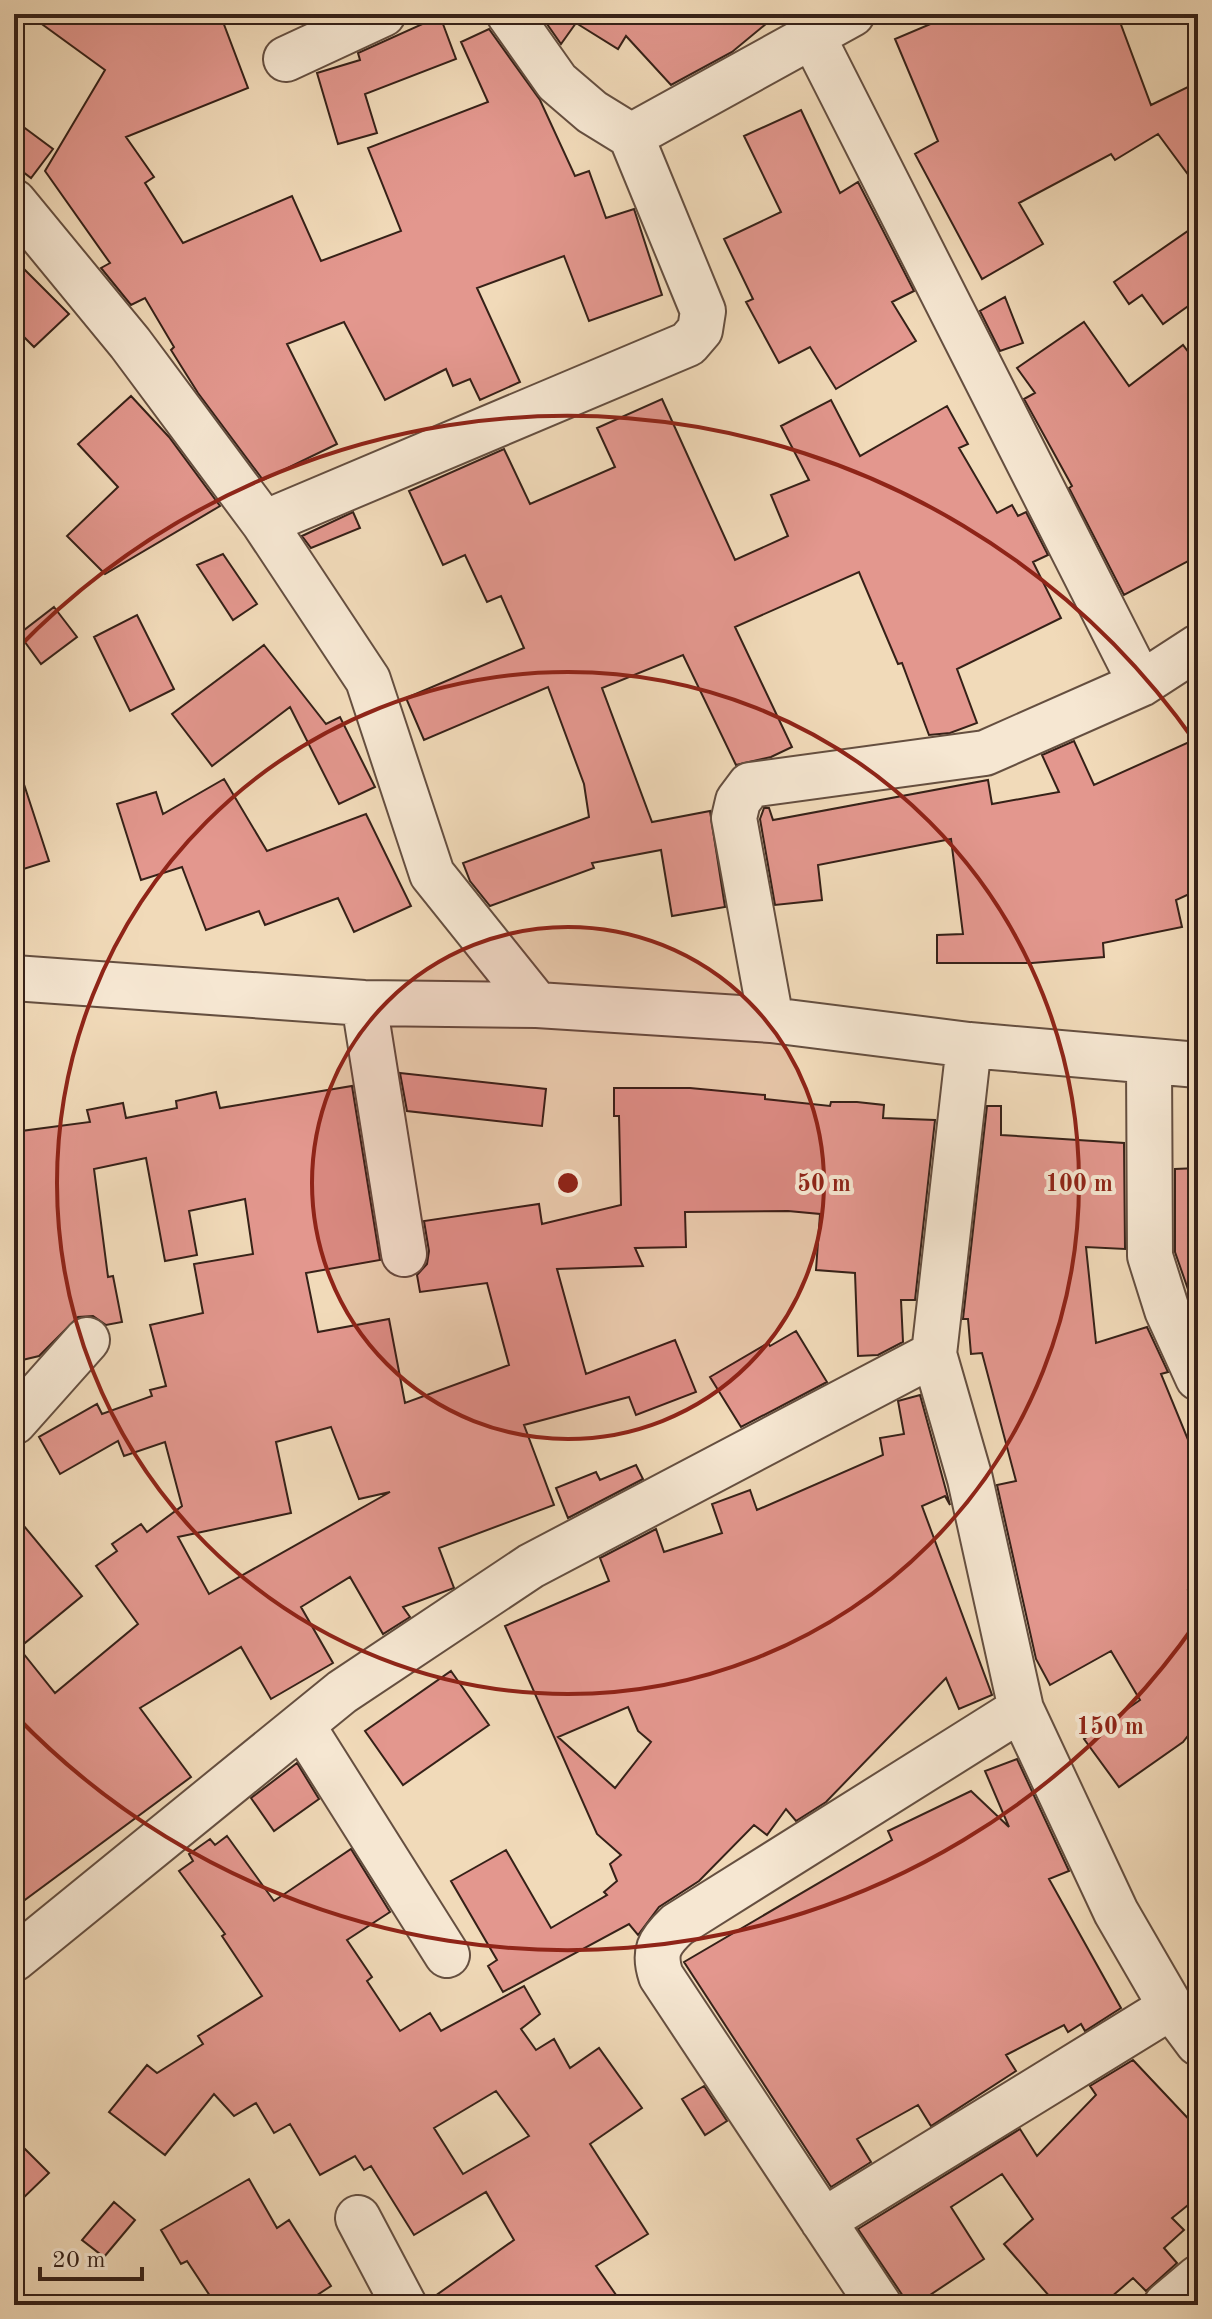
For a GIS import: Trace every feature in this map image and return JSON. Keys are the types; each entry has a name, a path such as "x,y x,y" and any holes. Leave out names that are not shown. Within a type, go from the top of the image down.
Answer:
{"street":[{"path":"286,59 383,14"},
{"path":"264,523 688,344 700,330 703,311 631,136 592,112 557,82 509,14"},
{"path":"631,136 852,14"},
{"path":"813,37 1141,684"},
{"path":"14,202 130,343 264,523 368,680 432,874 537,1005"},
{"path":"771,1020 734,818 738,801 750,785 985,753 1141,684 1198,647"},
{"path":"14,978 364,1003 537,1005 771,1020 969,1045 1198,1065"},
{"path":"364,1003 404,1254"},
{"path":"969,1045 934,1354 970,1479 1021,1709 1110,1900 1171,2007 1198,2043"},
{"path":"1149,1063 1150,1256 1167,1310 1198,1378"},
{"path":"14,1422 87,1340"},
{"path":"14,1959 342,1692 531,1566 934,1354"},
{"path":"879,2305 661,1976 655,1958 661,1940 677,1925 1021,1709"},
{"path":"302,1725 447,1955"},
{"path":"823,2221 1171,2007"},
{"path":"358,2218 404,2305"},
{"path":"1166,2305 1198,2278"}],"building":[{"path":"28,14 220,14 248,88 126,137 154,177 145,183 183,243 292,196 321,261 401,231 368,148 488,102 461,42 489,29 540,100 575,176 589,171 606,218 634,209 662,295 589,321 564,256 477,288 520,382 480,400 470,379 453,386 446,369 385,400 344,322 287,344 337,444 263,480 198,393 171,350 174,347 145,298 131,305 101,268 110,263 45,171 105,70"},
{"path":"540,14 778,14 732,52 671,85 626,36 618,49 576,23 561,44"},
{"path":"954,14 1117,14 1151,105 1198,82 1198,188 1158,134 1115,160 1111,154 1019,203 1043,244 982,279 915,154 938,141 895,39"},
{"path":"440,16 456,59 365,94 377,133 338,144 317,73 360,60 358,53"},
{"path":"801,110 840,193 858,182 914,291 892,302 916,341 836,389 810,347 779,363 746,302 753,299 724,239 781,212 744,136"},
{"path":"14,120 53,149 31,178 14,165"},
{"path":"1198,224 1198,299 1163,324 1142,295 1129,304 1114,282"},
{"path":"14,259 69,314 34,347 14,327"},
{"path":"1005,297 1023,343 1000,351 980,311"},
{"path":"1084,322 1129,386 1183,345 1198,365 1198,556 1124,595 1069,488 1072,486 1024,399 1035,393 1017,368"},
{"path":"131,396 169,437 220,506 105,574 67,536 118,487 78,444"},
{"path":"662,399 735,560 788,536 771,495 809,480 781,426 831,400 860,456 947,406 968,444 959,448 997,513 1012,505 1018,516 1026,512 1048,555 1033,562 1061,618 957,669 977,723 950,733 929,735 902,663 898,664 859,572 735,627 792,747 771,757 736,765 683,655 602,688 652,822 710,811 725,907 672,916 661,850 592,863 594,868 490,906 470,881 463,863 589,817 584,784 548,687 424,740 406,698 524,648 501,596 487,602 465,555 443,565 409,491 504,449 530,504 615,467 597,428"},
{"path":"353,512 360,528 311,548 302,536"},
{"path":"223,554 257,604 233,620 197,565"},
{"path":"54,607 77,637 41,664 19,634"},
{"path":"137,615 174,689 130,711 94,637"},
{"path":"264,645 326,724 340,717 375,787 339,804 290,707 212,766 172,714"},
{"path":"1198,738 1198,890 1176,900 1182,927 1103,943 1104,957 1032,963 937,963 937,935 963,934 951,839 818,865 822,900 775,905 760,819 764,808 769,808 773,820 988,780 992,804 1059,792 1042,755 1074,741 1094,785"},
{"path":"19,769 49,861 14,872 14,770"},
{"path":"224,779 267,851 366,814 411,906 354,932 338,898 265,925 259,911 206,930 182,867 141,880 117,804 156,792 163,814"},
{"path":"400,1073 546,1089 542,1126 407,1111"},
{"path":"352,1086 380,1260 306,1273 318,1332 389,1319 405,1403 509,1365 487,1283 420,1292 417,1275 427,1264 429,1251 424,1221 539,1204 542,1224 621,1205 619,1116 614,1116 614,1088 690,1088 765,1095 765,1099 830,1106 831,1102 857,1102 884,1105 883,1118 935,1120 915,1300 901,1300 903,1342 878,1355 858,1356 855,1273 816,1270 820,1214 788,1211 685,1212 686,1247 635,1248 643,1266 557,1269 586,1374 675,1340 696,1392 636,1415 629,1397 524,1425 554,1505 439,1548 454,1588 403,1607 410,1617 383,1634 350,1577 301,1607 333,1663 271,1699 241,1647 140,1708 191,1777 14,1908 14,1514 82,1596 19,1648 55,1693 138,1624 96,1566 117,1551 112,1544 141,1524 147,1532 182,1506 165,1442 124,1456 118,1441 60,1474 39,1437 97,1404 102,1414 152,1396 150,1390 166,1386 150,1325 203,1313 194,1264 253,1254 245,1199 189,1211 197,1255 165,1261 146,1158 94,1169 108,1277 113,1276 122,1322 106,1325 93,1316 78,1317 39,1356 14,1362 14,1132 90,1122 87,1110 123,1103 126,1118 177,1108 176,1101 216,1092 220,1108","holes":["331,1427 359,1499 390,1492 209,1594 178,1537 291,1513 276,1442"]},
{"path":"987,1106 1001,1106 1001,1135 1124,1143 1125,1249 1086,1247 1096,1343 1147,1327 1168,1372 1161,1374 1198,1464 1198,1584 1188,1590 1198,1608 1198,1723 1183,1742 1119,1787 1084,1739 1140,1700 1111,1651 1050,1685 1036,1659 997,1485 1016,1481 982,1353 971,1354 968,1319 963,1319"},
{"path":"1198,1168 1198,1318 1175,1252 1175,1169"},
{"path":"796,1331 827,1382 741,1427 710,1377 768,1343 770,1346"},
{"path":"920,1395 950,1505 945,1496 922,1506 992,1695 959,1709 946,1678 826,1802 796,1821 786,1809 767,1835 754,1825 699,1881 659,1907 638,1935 629,1924 503,1992 488,1966 497,1960 451,1881 506,1850 551,1928 607,1895 604,1892 617,1881 610,1864 621,1855 597,1834 505,1626 609,1581 600,1558 656,1529 664,1552 722,1533 712,1504 750,1490 757,1510 883,1455 880,1438 904,1434 898,1401","holes":["628,1707 638,1731 651,1742 615,1788 558,1737"]},
{"path":"636,1465 643,1479 568,1518 556,1488 596,1472 600,1480"},
{"path":"451,1671 489,1725 403,1785 365,1731"},
{"path":"1017,1759 1069,1871 1049,1879 1121,2008 1085,2031 1081,2024 1068,2032 1064,2025 1006,2055 1016,2071 931,2126 918,2105 857,2139 871,2162 831,2187 684,1962 892,1840 888,1831 971,1791 1009,1827 985,1771"},
{"path":"297,1763 319,1799 274,1831 251,1798"},
{"path":"227,1836 274,1901 351,1849 390,1912 347,1940 372,1977 367,1981 400,2031 430,2013 441,2031 524,1986 540,2014 521,2029 536,2050 554,2039 570,2068 599,2048 642,2108 590,2144 648,2234 596,2266 623,2305 429,2305 428,2301 514,2240 486,2192 414,2235 371,2166 364,2170 355,2156 320,2175 290,2124 274,2133 256,2103 234,2116 214,2094 165,2155 109,2112 147,2065 157,2073 203,2044 198,2036 262,1996 222,1936 225,1934 179,1871 193,1861 189,1854 210,1839 215,1845","holes":["496,2091 529,2136 463,2174 434,2128"]},
{"path":"1133,2060 1198,2129 1198,2197 1172,2218 1184,2230 1164,2248 1177,2263 1146,2291 1133,2278 1102,2305 1057,2305 1004,2244 1033,2219 1002,2174 951,2207 984,2259 915,2305 909,2305 858,2229 1020,2129 1037,2156 1096,2095 1090,2086"},
{"path":"704,2086 727,2121 705,2135 682,2099"},
{"path":"14,2138 49,2173 14,2207"},
{"path":"249,2179 277,2228 289,2220 331,2286 302,2305 216,2305 187,2261 181,2264 161,2230"},
{"path":"114,2202 135,2220 104,2257 82,2240"}]}
